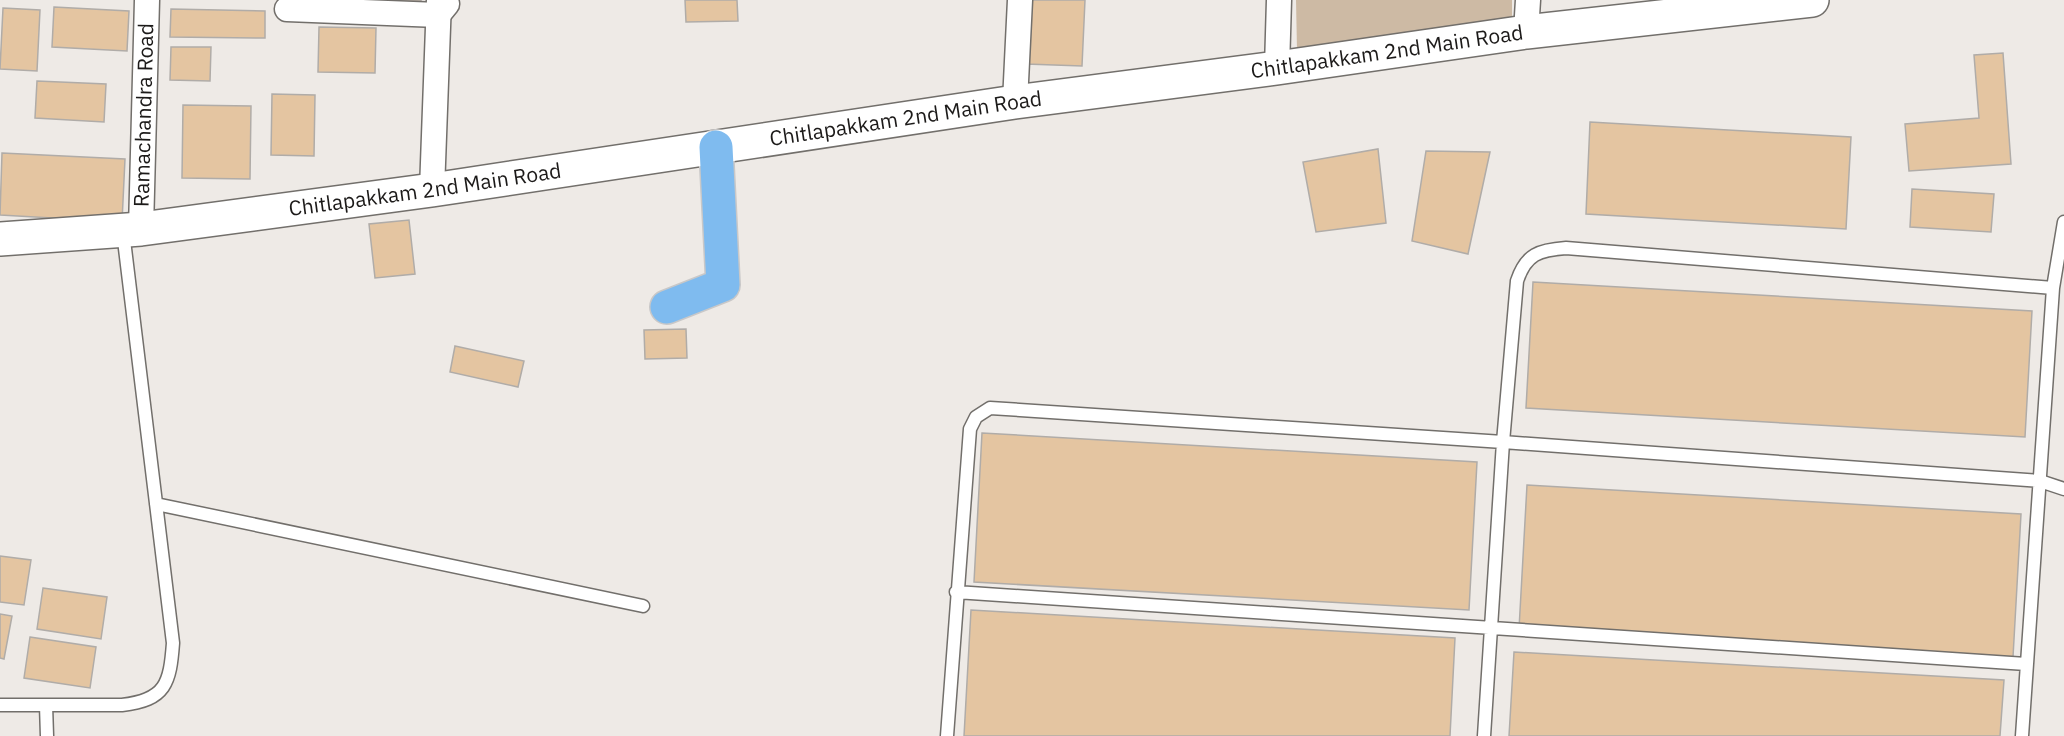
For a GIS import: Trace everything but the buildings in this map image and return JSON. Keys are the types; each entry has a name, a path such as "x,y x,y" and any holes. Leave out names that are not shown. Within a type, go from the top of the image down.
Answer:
{"highway":[{"path":"667,307 723,285 716,147"}],"street":[{"name":"Ramachandra Road","path":"132,230 147,0"},
{"path":"1015,102 1020,0"},
{"path":"1276,68 1279,0"},
{"name":"Chitlapakkam 2nd Main Road","path":"0,238 132,230 432,190 1015,102 1276,68 1527,16 1812,0"},
{"path":"287,9 442,5 432,190"}],"lane":[{"path":"2022,736 2053,288 2064,222"},
{"path":"0,705 141,703 160,692 171,670 173,643 156,504 132,230"},
{"path":"1484,736 1503,442 1517,281 1522,264 1534,255 1549,249 1578,249 2053,288"},
{"path":"946,736 970,429 976,417 990,408 2040,481 2064,489"},
{"path":"156,504 643,606"},
{"path":"956,592 2026,664"},
{"path":"46,705 47,736"}],"shaded area":[{"path":"1296,0 1512,0 1512,25 1297,50"}]}
